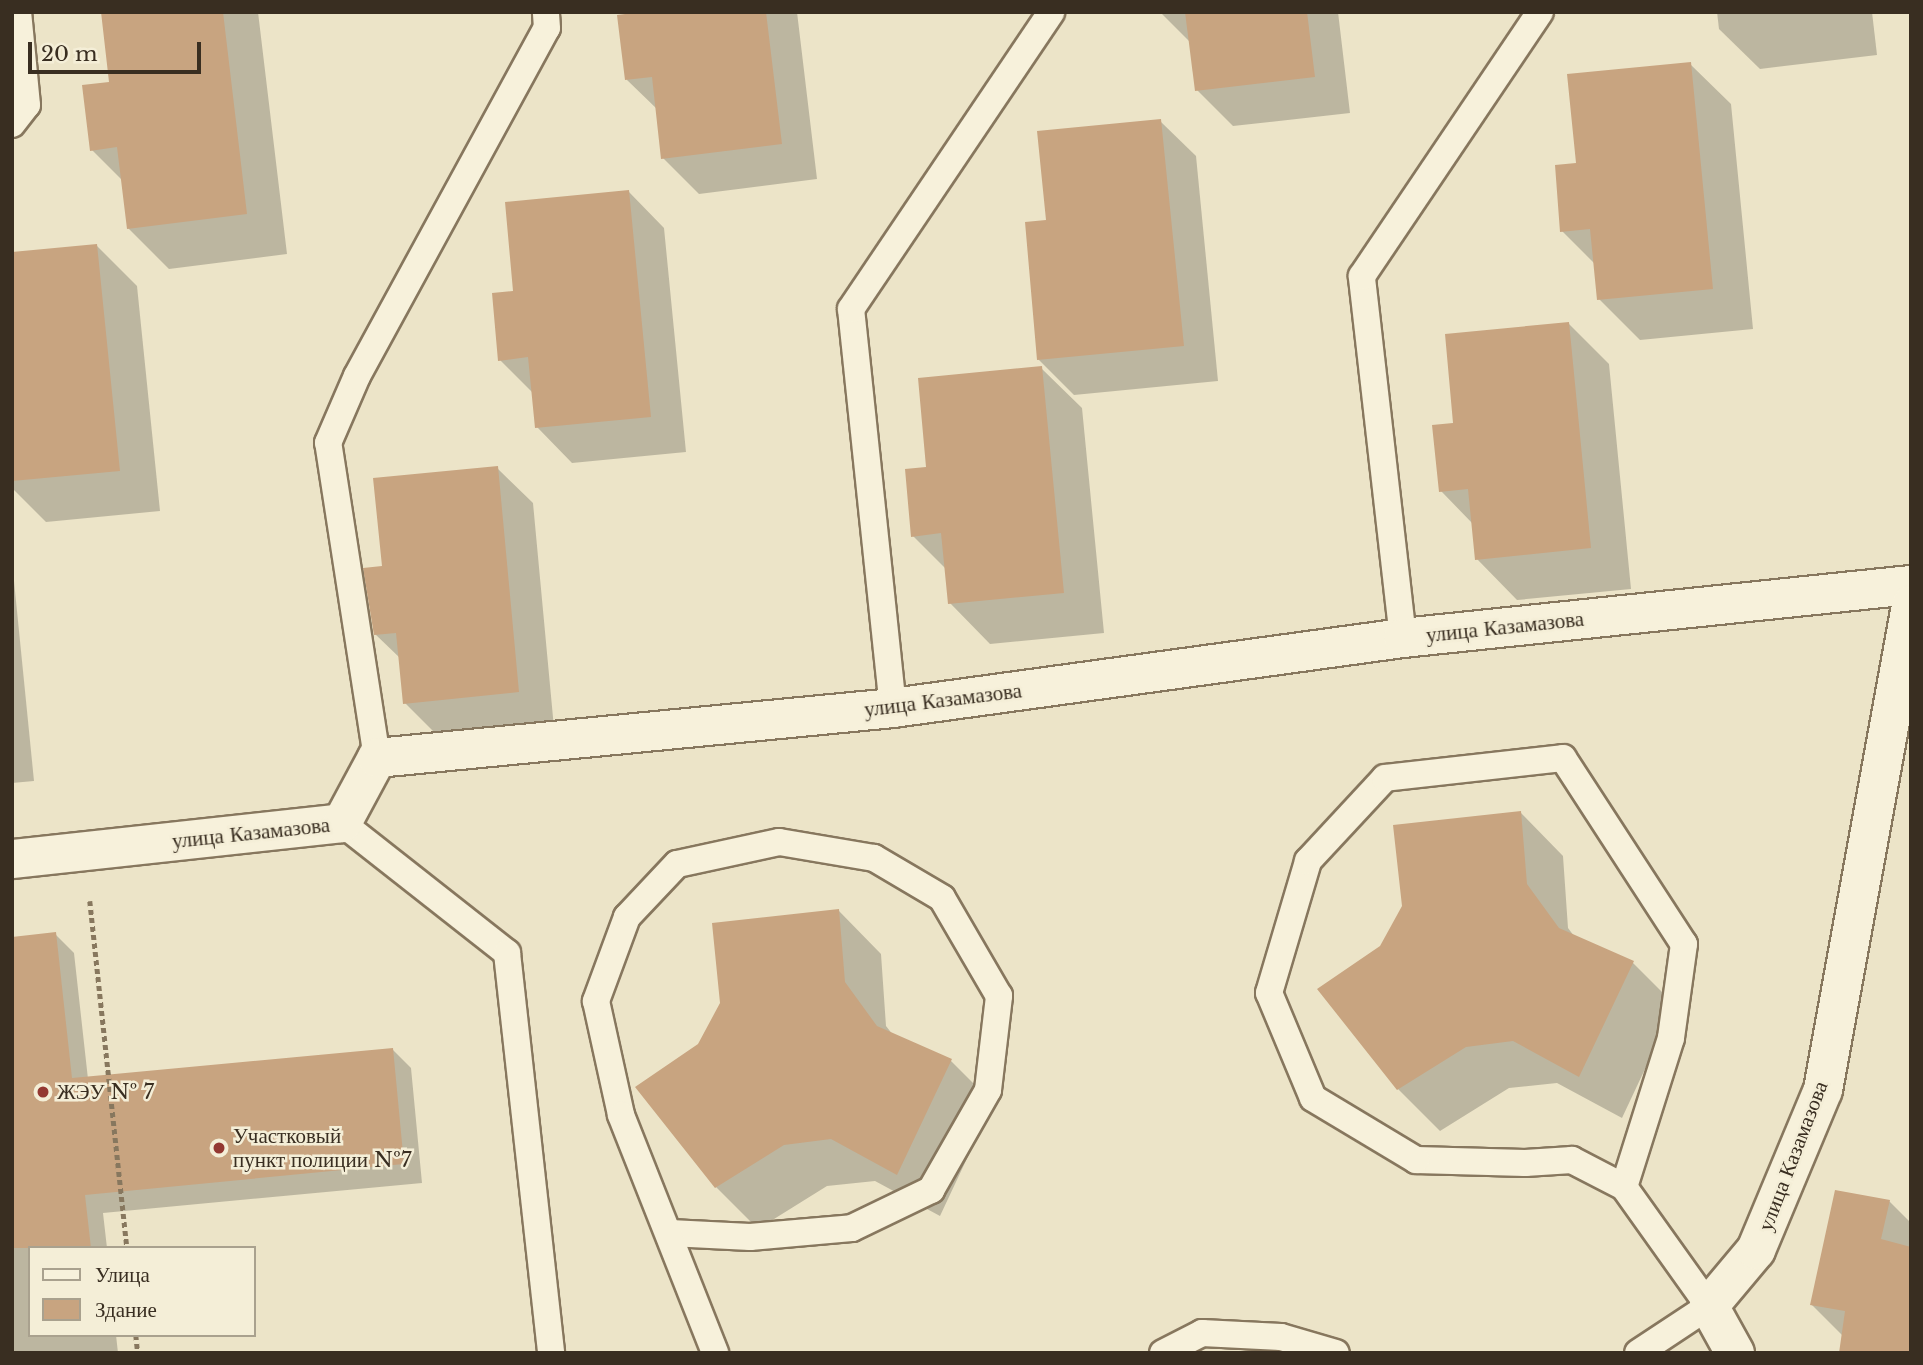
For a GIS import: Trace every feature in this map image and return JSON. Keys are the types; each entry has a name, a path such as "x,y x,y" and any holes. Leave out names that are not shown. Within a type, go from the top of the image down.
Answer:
{"street":[{"name":"улица Казамазова","path":"12,859 342,823 377,758 893,708 1402,638 1911,585"},
{"name":"улица Казамазова","path":"1709,1306 1756,1250 1823,1090 1911,605"},
{"path":"1709,1306 1735,1353"}],"lane":[{"path":"12,124 27,106 18,12"},
{"path":"377,758 328,443 357,376 547,28 546,12"},
{"path":"893,708 851,309 1051,12"},
{"path":"1402,638 1362,276 1540,12"},
{"path":"1624,1187 1671,1038 1684,944 1563,758 1385,778 1308,861 1269,993 1313,1098 1416,1160 1525,1163 1572,1160 1624,1187 1709,1306 1638,1353"},
{"path":"342,823 507,953 551,1353"},
{"path":"670,1233 750,1237 852,1228 930,1190 988,1090 999,996 942,898 874,858 779,842 677,864 627,917 596,1001 621,1115 670,1233 715,1353"},
{"path":"1163,1353 1202,1333 1281,1337 1336,1353"}],"path":[{"path":"85,851 127,1246"}],"building":[{"path":"101,12 223,12 247,214 127,229 117,147 90,151 82,85 109,82"},
{"path":"641,12 766,12 782,144 661,159 652,77 625,80 617,15"},
{"path":"1185,12 1307,12 1315,77 1195,91"},
{"path":"1691,62 1713,289 1597,300 1590,229 1560,232 1555,165 1576,163 1567,74"},
{"path":"1161,119 1184,346 1037,360 1025,222 1046,220 1037,131"},
{"path":"629,190 651,417 535,428 528,357 498,361 492,293 513,291 505,202"},
{"path":"97,244 120,471 12,481 12,252"},
{"path":"1569,322 1591,548 1475,560 1468,489 1439,492 1432,425 1453,423 1445,334"},
{"path":"1042,366 1064,593 948,604 941,533 911,537 905,469 926,467 918,378"},
{"path":"498,466 519,692 403,704 396,633 374,635 363,568 382,566 373,478"},
{"path":"1521,811 1527,884 1559,928 1634,961 1579,1077 1513,1041 1466,1047 1397,1090 1317,989 1380,946 1402,906 1393,825"},
{"path":"839,909 845,982 877,1026 952,1059 897,1175 831,1139 784,1145 715,1188 635,1087 698,1044 720,1003 712,923"},
{"path":"56,932 72,1078 393,1048 404,1164 85,1195 91,1246 12,1248 12,937"},
{"path":"1835,1190 1890,1200 1881,1239 1911,1247 1911,1353 1839,1353 1845,1311 1810,1305"}],"place":[{"name":"ЖЭУ № 7","path":"43,1092"},
{"name":"Участковый пункт полиции №7","path":"219,1148"}]}
